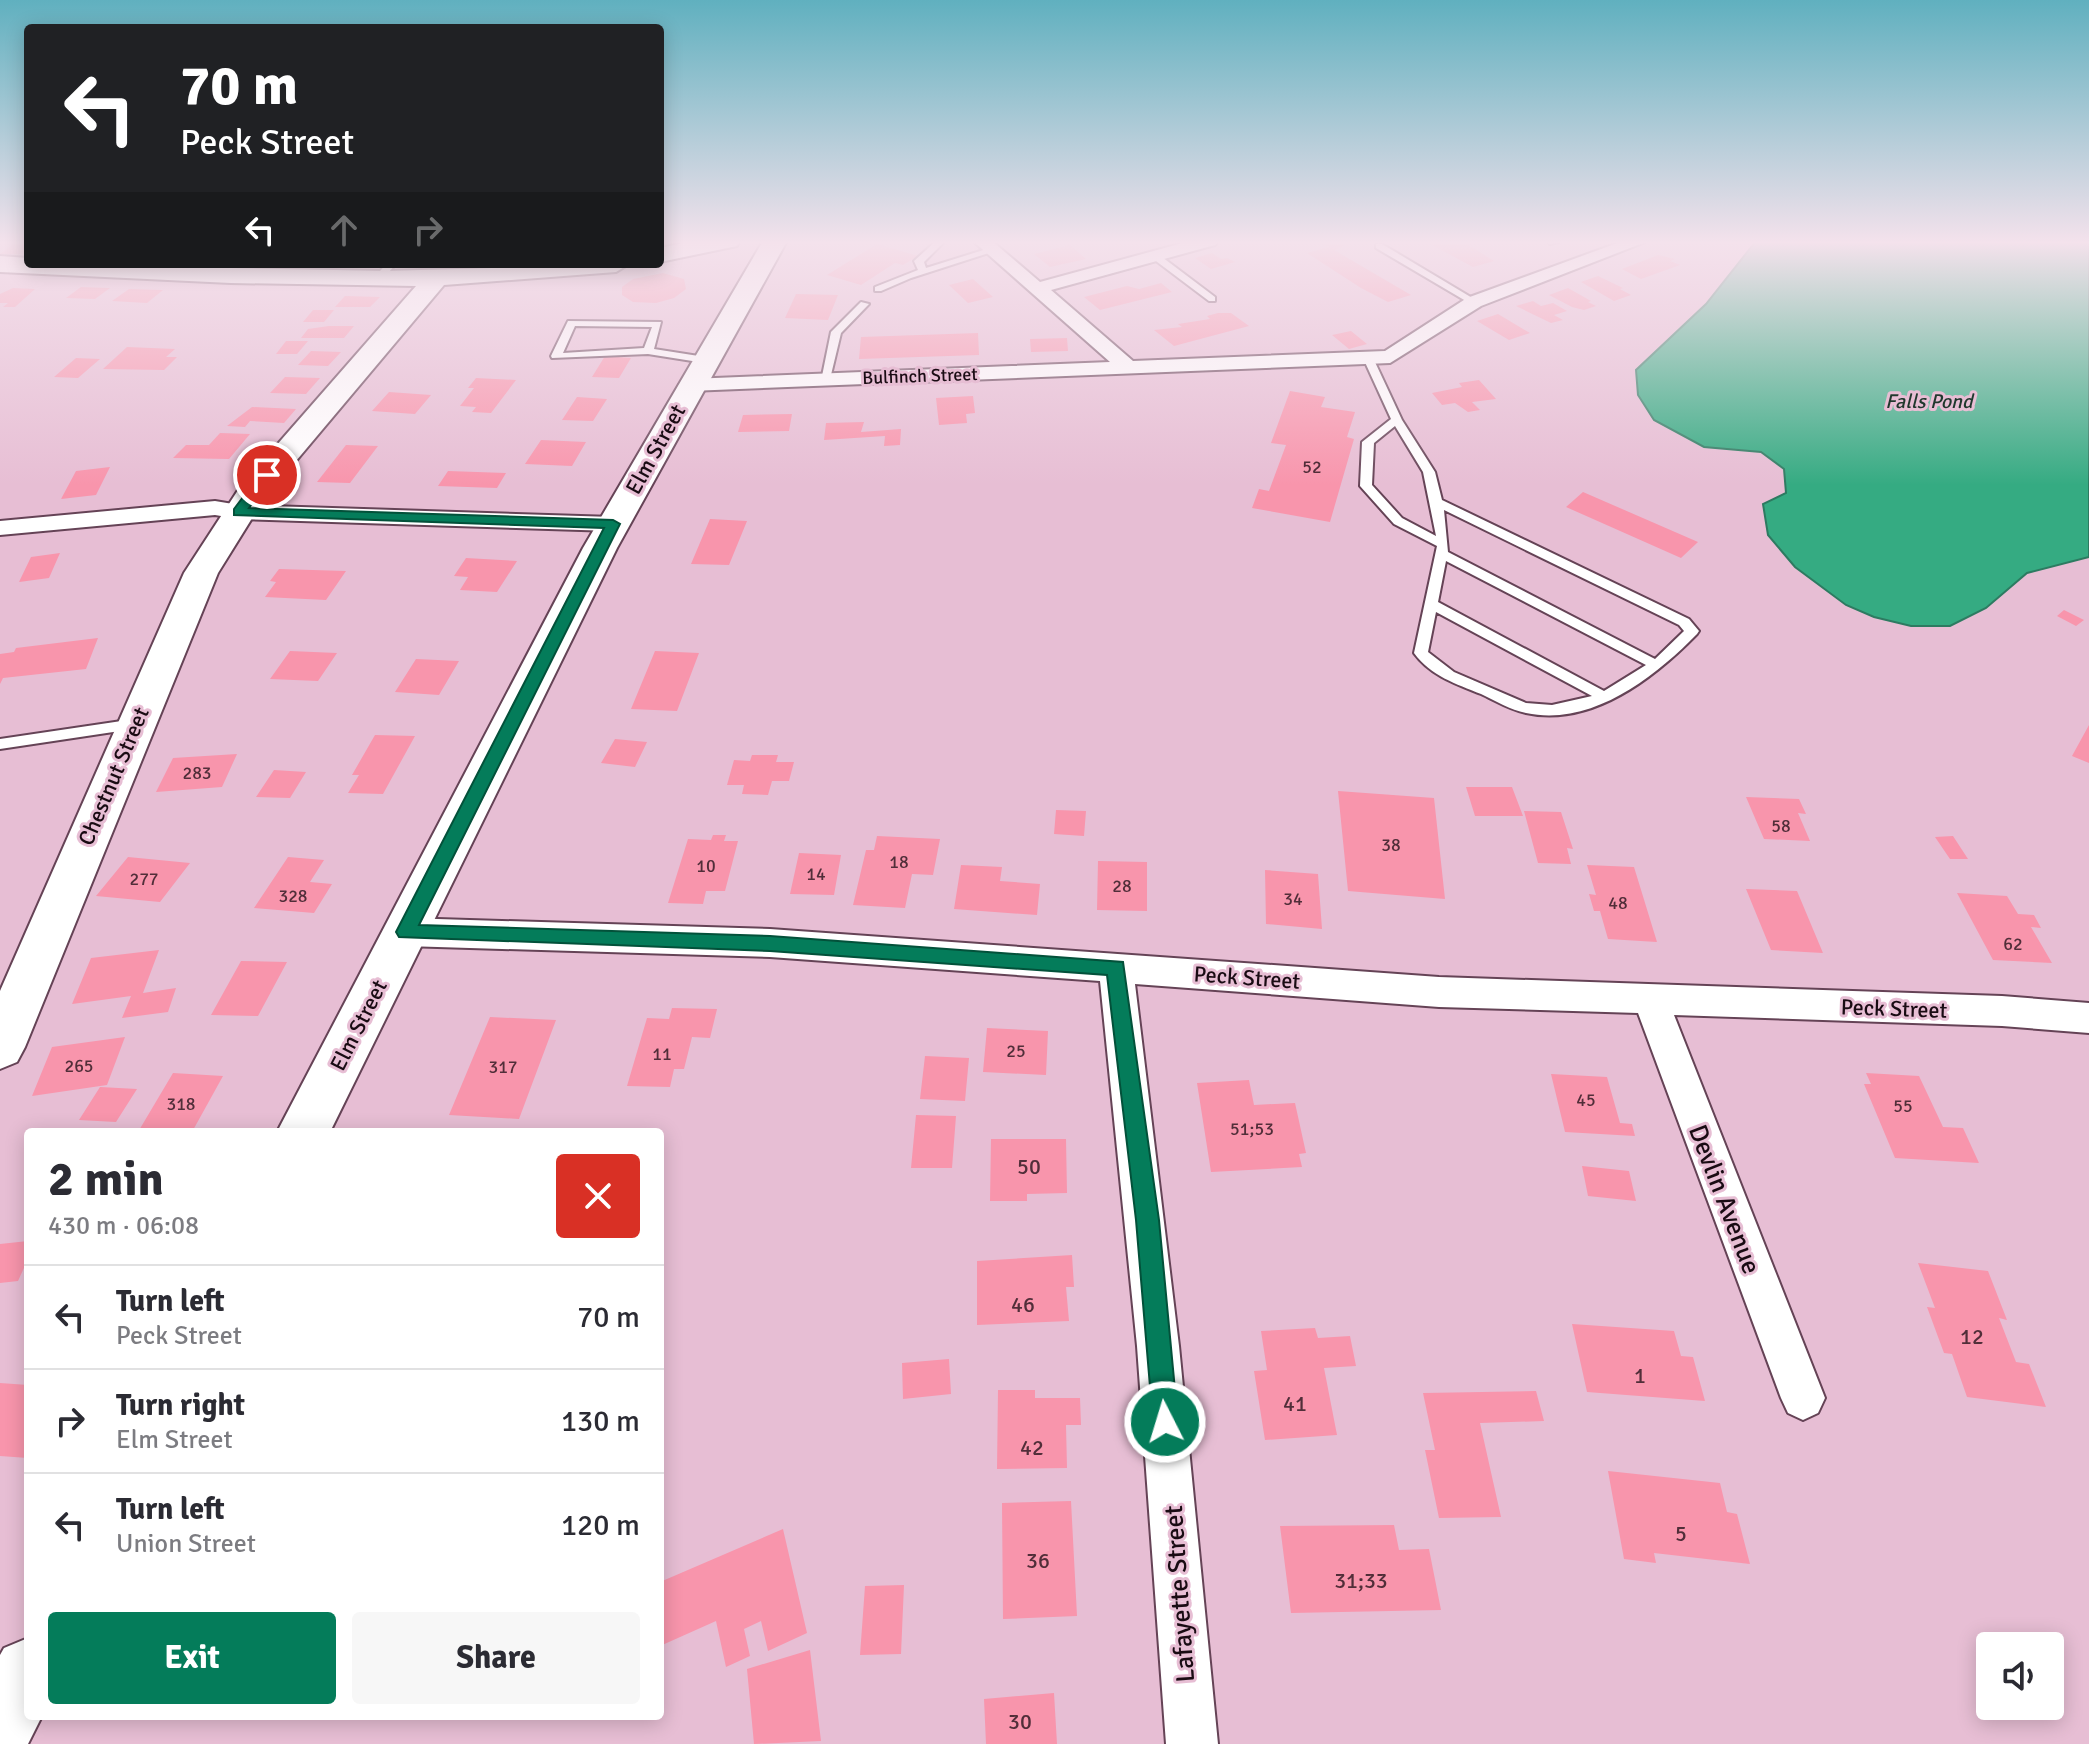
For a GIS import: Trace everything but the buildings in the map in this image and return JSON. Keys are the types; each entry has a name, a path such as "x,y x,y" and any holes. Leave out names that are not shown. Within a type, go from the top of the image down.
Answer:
{"street":[{"name":"Chestnut Street","path":"0,1047 201,573 239,512 314,418 398,322"},
{"name":"Elm Street","path":"305,1128 613,524 727,322"},
{"path":"1077,322 1130,369"},
{"path":"1379,358 1439,322"},
{"name":"Bulfinch Street","path":"698,372 825,379 1379,358"},
{"path":"0,528 215,508 239,512 613,524"},
{"name":"Peck Street","path":"405,932 770,943 1439,992 2002,1011 2089,1018"},
{"name":"Lafayette Street","path":"1116,967 1148,1220 1171,1480 1180,1650 1192,1744"},
{"name":"Devlin Avenue","path":"1650,999 1803,1398"},
{"path":"0,1726 24,1680"}],"lane":[{"path":"825,379 836,332 846,322"},
{"path":"648,351 658,324 571,323 556,356 648,351 698,372"},
{"path":"1379,358 1397,420 1429,472 1437,502 1442,549 1421,653 1436,671 1530,709 1573,707 1605,697 1674,650 1692,631 1684,622 1437,502"},
{"path":"1397,420 1368,442 1366,486 1398,521 1442,549 1654,664"},
{"path":"1431,604 1605,697"},
{"path":"0,744 135,724"}],"water":[{"name":"Falls Pond","path":"1686,322 2089,322 2089,557 2027,573 1986,608 1950,626 1911,626 1874,617 1846,605 1795,567 1768,535 1763,504 1786,493 1784,469 1761,452 1704,447 1654,420 1638,395 1636,370"}],"route":[{"path":"267,475 239,512 613,524 405,932 770,943 1116,967 1148,1220 1165,1422"}]}
